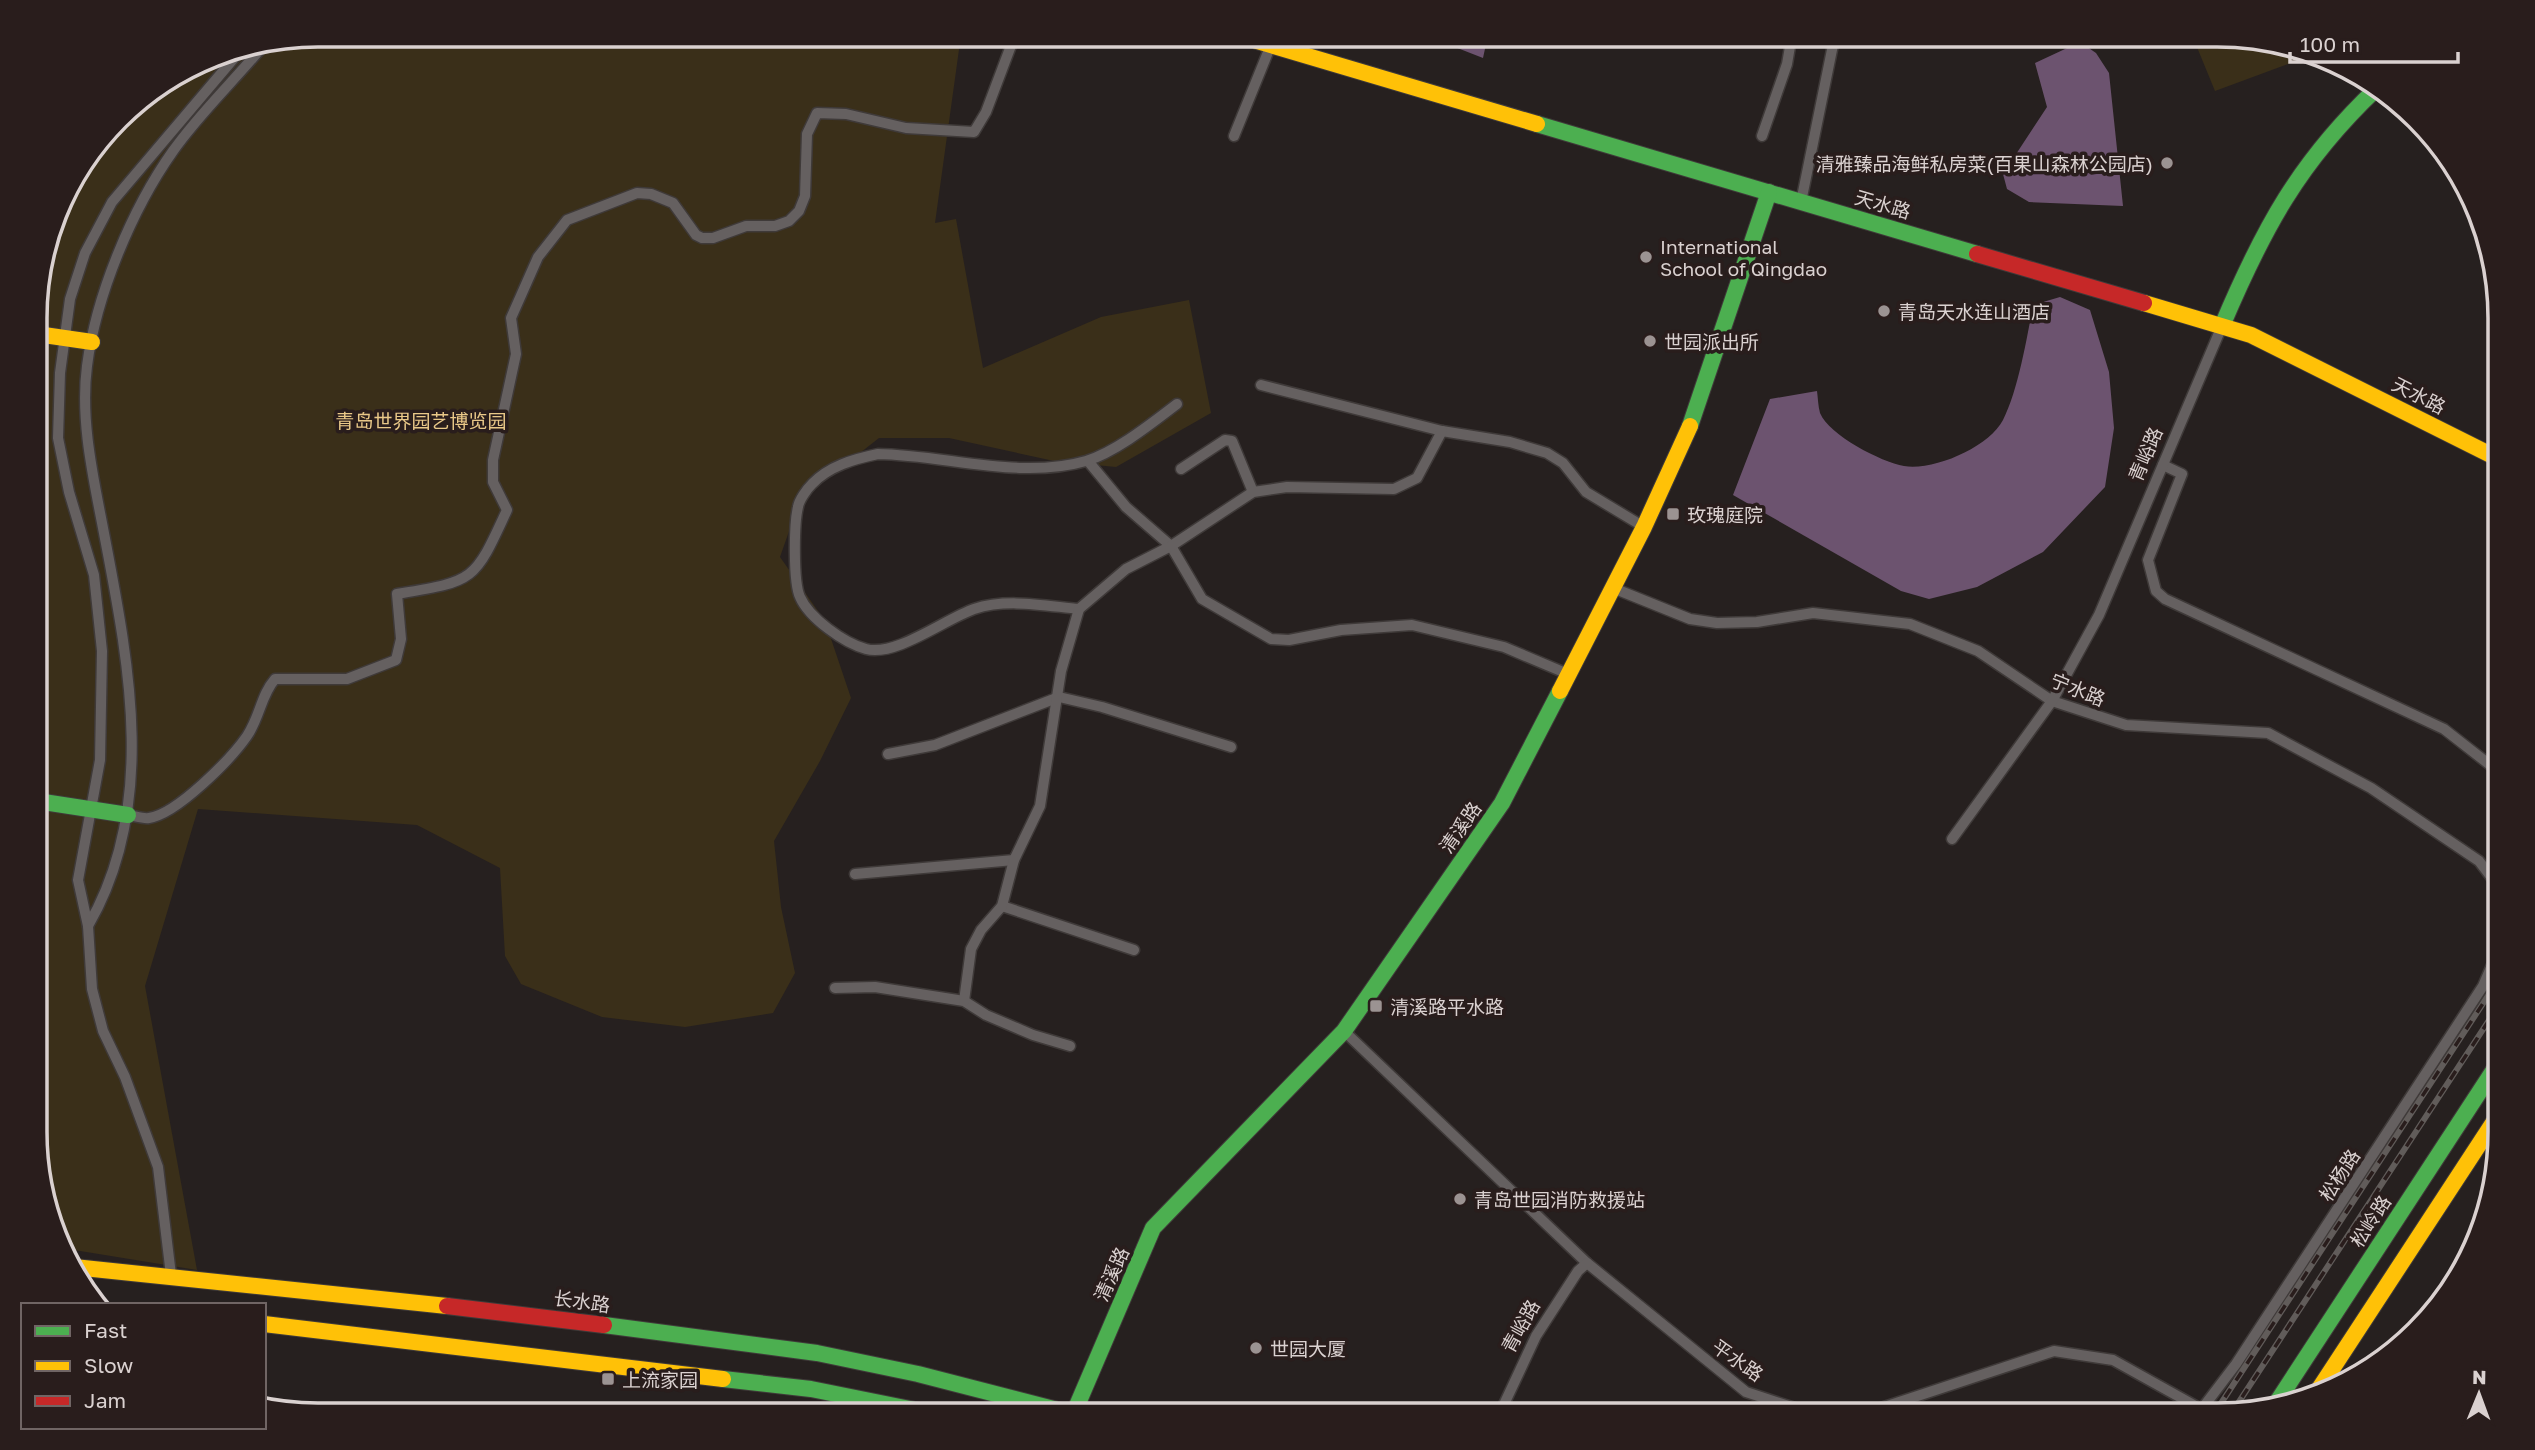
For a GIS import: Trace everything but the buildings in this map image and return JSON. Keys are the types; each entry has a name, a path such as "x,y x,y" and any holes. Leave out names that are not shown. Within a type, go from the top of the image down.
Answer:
{"main road":[{"name":"天水路","path":"1293,47 1801,202 2251,335 2488,454"},
{"name":"青峪路","path":"2222,326 2255,245 2299,171 2339,123 2370,95"},
{"name":"清溪路","path":"1079,1403 1153,1228 1344,1031 1502,803 1644,527 1699,407 1769,192"},
{"path":"47,335 92,342"},
{"path":"47,803 128,815"},
{"name":"松岭路","path":"2281,1395 2488,1079"},
{"path":"2325,1380 2488,1130"},
{"name":"长水路","path":"85,1268 529,1315 817,1353 944,1380 1032,1403"},
{"path":"266,1324 811,1389 880,1403"}],"street":[{"path":"128,815 148,818 167,812 207,778 248,735 260,712 265,691 275,678 347,679 396,660 401,639 397,594 453,585 478,568 507,510 493,482 493,460 516,354 511,318 538,257 567,220 644,193 673,203 696,235 702,238 713,238 739,227 775,226 789,221 799,211 805,196 807,134 817,113 846,114 906,128 974,132 986,113 1011,47"},
{"path":"1234,136 1271,47"},
{"path":"1762,136 1787,64 1790,47"},
{"path":"1801,202 1833,47"},
{"path":"88,926 107,894 128,815 133,764 127,666 88,432 87,368 110,279 141,206 173,150 255,54"},
{"path":"171,1275 158,1167 125,1077 103,1031 92,989 88,926 78,880 100,760 103,711 102,651 94,575 69,492 58,438 64,338 70,299 85,253 112,202 231,62"},
{"name":"青峪路","path":"1952,839 2052,701 2099,615 2222,326"},
{"path":"1261,386 1341,403 1442,431 1510,442 1547,453 1563,463 1586,492 1644,527"},
{"path":"1079,609 1020,603 975,609 887,648 865,649 849,641 811,613 800,597 797,578 798,506 811,485 831,469 854,459 878,454 1036,469 1087,461 1144,429 1177,404"},
{"path":"964,1001 971,949 981,930 1002,906 1014,860 1040,806 1061,671 1079,609 1126,569 1171,546 1253,492 1287,487 1394,489 1418,478 1442,431"},
{"path":"1181,469 1215,446 1232,441 1253,492"},
{"path":"1087,461 1126,506 1171,546 1202,599 1271,639 1289,640 1341,630 1412,625 1504,647 1568,674"},
{"path":"2163,465 2182,474 2148,560 2156,591 2165,600 2444,729 2488,763"},
{"name":"宁水路","path":"1613,588 1690,619 1717,623 1757,622 1813,613 1910,624 1978,652 2052,701 2126,725 2268,733 2371,788 2479,861 2488,873"},
{"path":"888,754 935,745 1059,697 1102,707 1231,747"},
{"path":"855,874 1014,860"},
{"path":"1002,906 1134,950"},
{"name":"松杨路","path":"2210,1403 2483,986 2488,974"},
{"path":"835,988 875,987 964,1001 986,1015 1033,1035 1070,1046"},
{"name":"平水路","path":"1344,1031 1587,1263 1746,1392 1780,1403"},
{"path":"2484,1136 2488,1138"},
{"name":"青峪路","path":"1505,1403 1536,1336 1578,1271 1587,1263"},
{"name":"平水路","path":"1896,1403 2054,1351 2113,1360 2186,1403"}],"green space":[{"name":"青岛世界园艺博览园","path":"318,47 959,47 935,223 956,219 983,368 1101,317 1189,300 1211,413 1116,467 1054,461 949,438 879,438 800,500 780,557 825,621 851,698 820,761 774,841 781,907 795,973 773,1013 685,1027 602,1017 521,984 505,956 500,868 417,825 198,809 145,986 197,1270 74,1250 56,1202 48,1149 47,318 56,248 75,198 93,168 127,127 153,103 198,75 265,52"},
{"path":"2197,47 2270,52 2299,60 2215,91"}],"shaded area":[{"path":"1455,47 1485,47 1483,58"},
{"path":"2069,47 2087,47 2096,53 2109,73 2123,206 2029,202 2007,189 2003,174 2047,107 2035,63"},
{"path":"2060,297 2090,310 2109,372 2114,428 2105,487 2043,552 1977,587 1929,599 1901,591 1733,495 1770,399 1817,391 1820,413 1834,430 1870,453 1904,466 1930,465 1973,448 1996,430 2003,420 2021,364 2033,305"}],"railway":[{"path":"2221,1403 2488,996"},
{"path":"2239,1401 2488,1022"}],"traffic: fast":[{"path":"2222,326 2268,228 2304,170 2370,95"},
{"path":"1537,124 1977,254"},
{"path":"1690,426 1769,192"},
{"path":"1078,1403 1153,1228 1344,1031 1502,803 1560,691"},
{"path":"47,803 128,815"},
{"path":"2281,1395 2488,1079"},
{"path":"604,1325 817,1353 918,1374 1030,1403"},
{"path":"723,1379 811,1389 880,1403"}],"traffic: slow":[{"path":"1277,47 1537,124"},
{"path":"2144,303 2251,335 2488,454"},
{"path":"47,335 92,342"},
{"path":"1560,691 1644,527 1690,426"},
{"path":"2325,1380 2488,1131"},
{"path":"85,1268 447,1306"},
{"path":"266,1324 723,1379"}],"traffic: jam":[{"path":"1977,254 2144,303"},
{"path":"447,1306 604,1325"}],"place":[{"name":"清雅臻品海鲜私房菜(百果山森林公园店)","path":"2167,163"},
{"name":"International School of Qingdao","path":"1646,257"},
{"name":"青岛天水连山酒店","path":"1884,311"},
{"name":"世园派出所","path":"1650,341"},
{"name":"玫瑰庭院","path":"1673,514"},
{"name":"清溪路平水路","path":"1376,1006"},
{"name":"青岛世园消防救援站","path":"1460,1199"},
{"name":"世园大厦","path":"1256,1348"},
{"name":"上流家园","path":"608,1379"}]}
